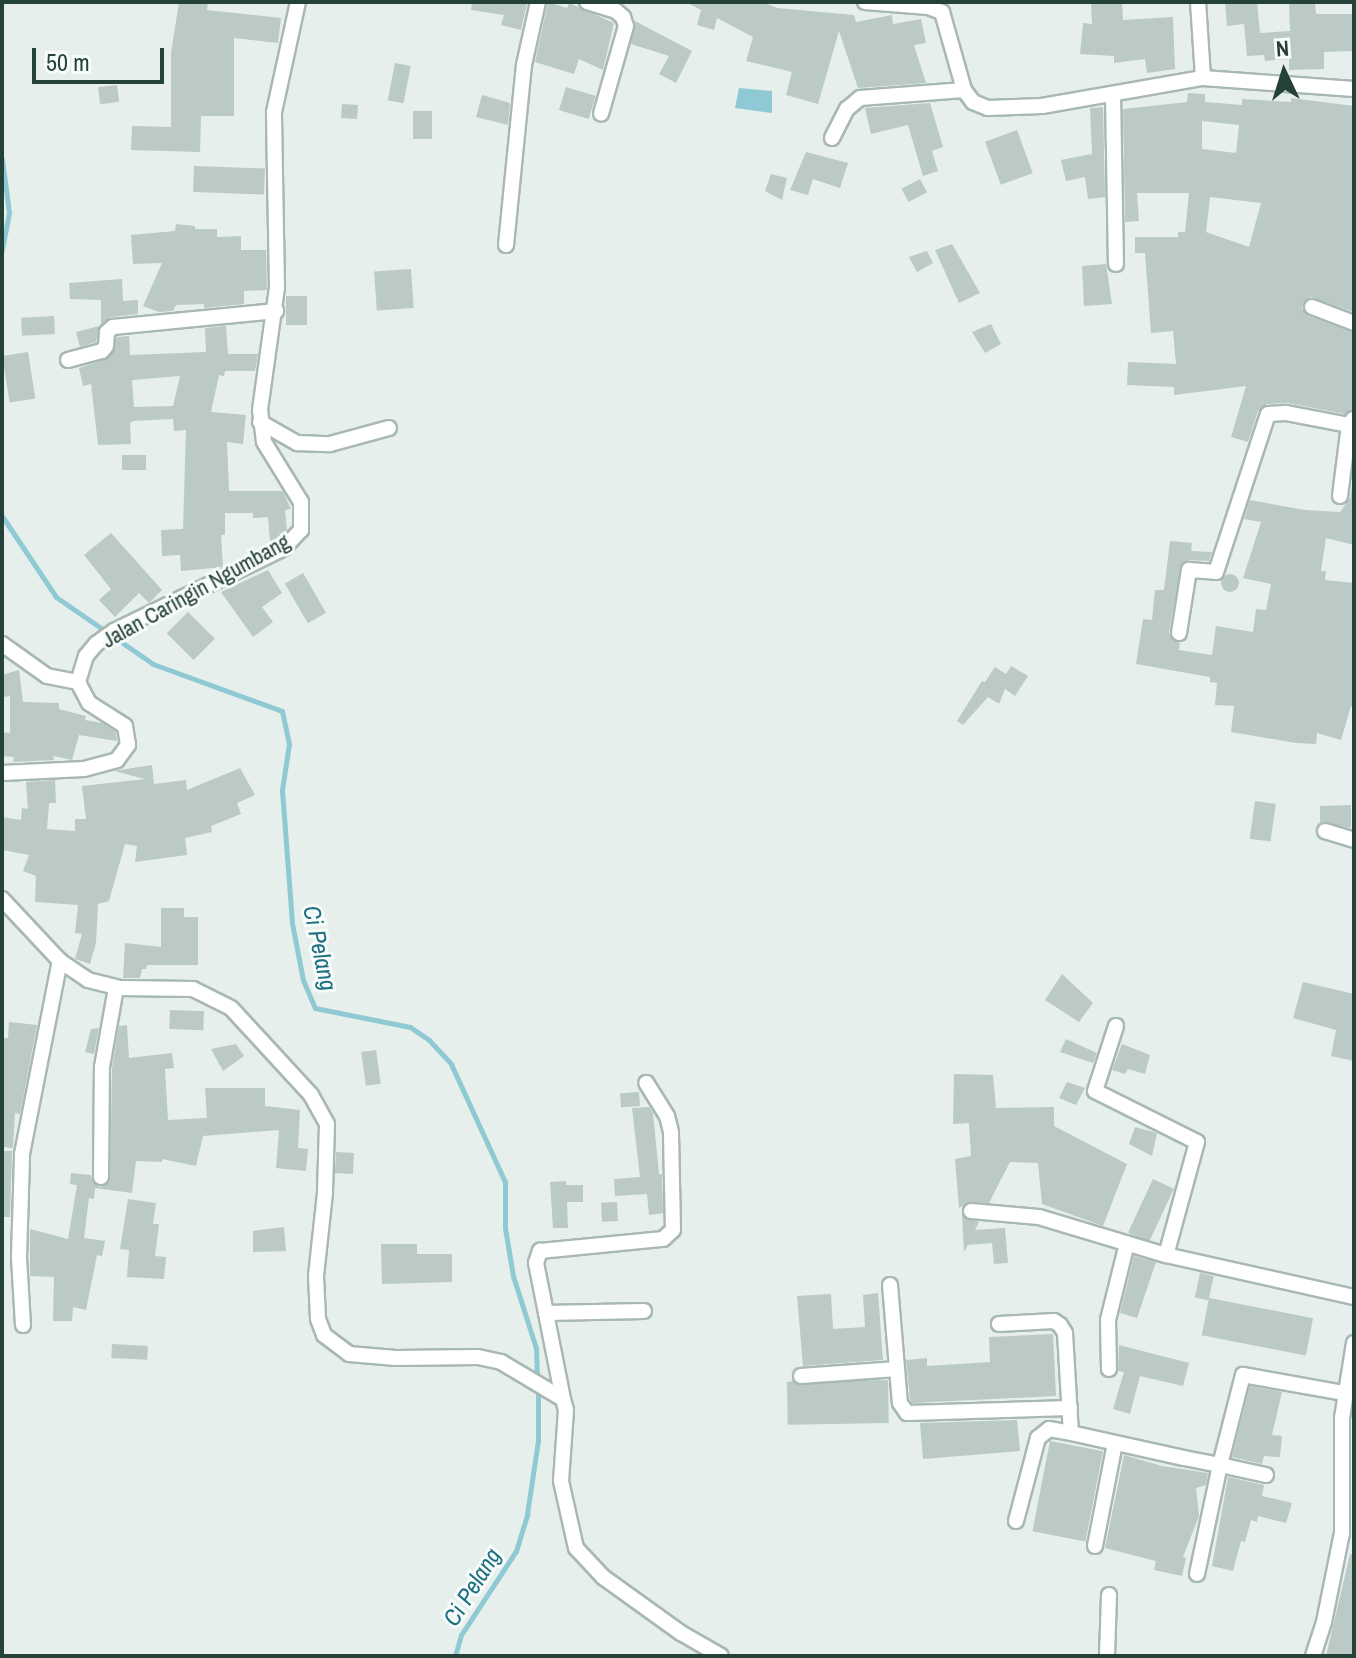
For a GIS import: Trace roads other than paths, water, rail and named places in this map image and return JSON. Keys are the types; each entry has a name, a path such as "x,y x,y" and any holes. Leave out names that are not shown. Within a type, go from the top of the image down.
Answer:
{"street":[{"name":"Jalan Caringin Ngumbang","path":"78,682 86,656 99,641 293,541 301,530 301,502 264,442 260,422 276,311 274,112 298,2"},
{"path":"506,245 524,65 538,2"},
{"path":"587,2 616,11 623,17 626,26 601,114"},
{"path":"865,2 943,7 964,90 973,102 997,109 1113,95 1203,78 1354,89"},
{"path":"1198,2 1203,78"},
{"path":"832,138 847,109 860,98 964,90"},
{"path":"1113,95 1116,264"},
{"path":"1312,307 1354,323"},
{"path":"68,360 102,351 106,346 107,332 113,327 276,311"},
{"path":"1179,633 1189,570 1216,572 1268,414 1279,412 1352,422 1340,496"},
{"path":"260,422 297,443 330,444 389,428"},
{"path":"2,644 47,676 78,682 89,703 125,726 128,736 125,753 105,765 2,773"},
{"path":"1325,831 1354,840"},
{"path":"2,899 60,961 88,980 116,988 193,989 211,995 231,1008 317,1103 329,1137 316,1276 318,1319 324,1335 335,1346 349,1354 396,1358 478,1357 501,1362 563,1399"},
{"path":"23,1325 19,1258 22,1154 60,961"},
{"path":"101,1177 102,1067 116,988"},
{"path":"1116,1026 1095,1091 1197,1142 1166,1255"},
{"path":"646,1083 667,1116 671,1132 673,1230 663,1239 540,1251 536,1263 566,1410 561,1481 576,1548 603,1577 681,1633 721,1656"},
{"path":"971,1211 1039,1217 1166,1255 1354,1297"},
{"path":"1109,1369 1108,1320 1127,1243"},
{"path":"890,1285 900,1403 907,1413 1070,1408"},
{"path":"546,1313 644,1311"},
{"path":"999,1324 1054,1321 1060,1325 1065,1333 1071,1433"},
{"path":"1313,1656 1324,1622 1342,1533 1344,1393 1354,1343"},
{"path":"801,1376 897,1369"},
{"path":"1197,1574 1243,1375 1344,1393"},
{"path":"1016,1521 1038,1438 1049,1429 1266,1475"},
{"path":"1095,1546 1115,1443"},
{"path":"1107,1656 1109,1595"}],"water":[{"path":"739,88 772,91 772,113 735,108"}],"waterway":[{"name":"Ci Pelang","path":"2,159 9,213 2,250"},
{"name":"Ci Pelang","path":"2,516 56,597 153,664 282,711 289,744 282,790 292,923 303,980 315,1008 410,1027 429,1040 451,1064 505,1182 505,1228 513,1276 536,1348 537,1379"},
{"name":"Ci Pelang","path":"455,1656 461,1635 516,1551 527,1514 538,1440 538,1389"}]}
